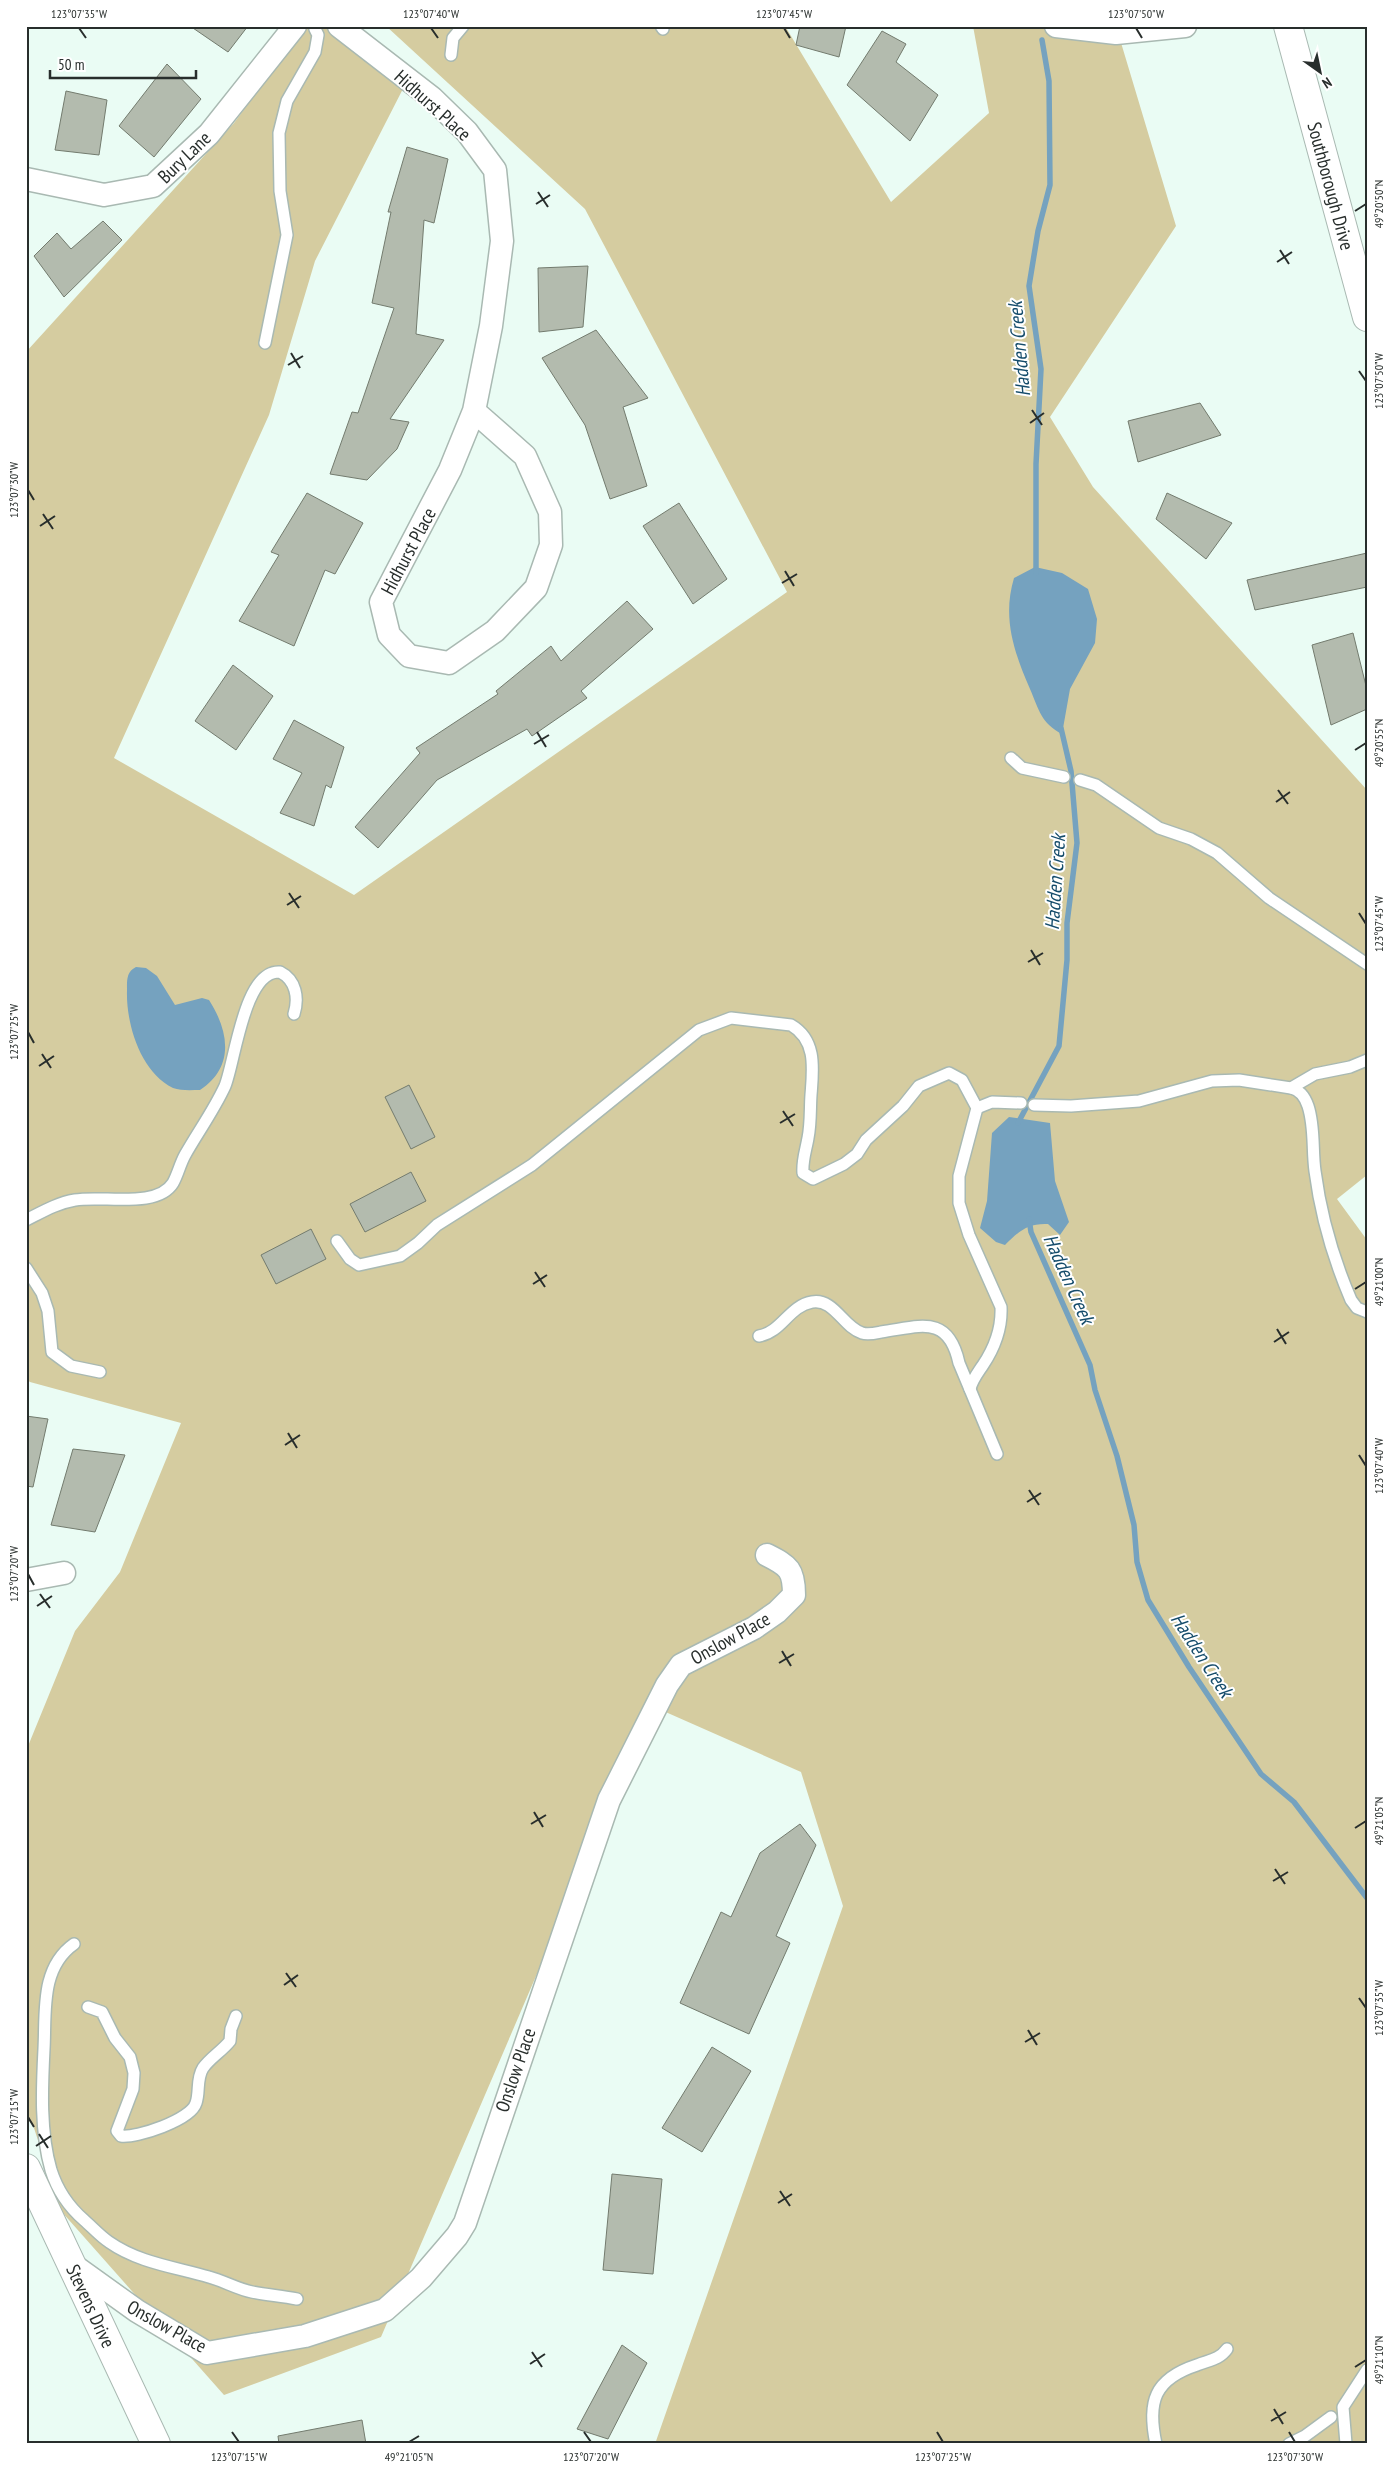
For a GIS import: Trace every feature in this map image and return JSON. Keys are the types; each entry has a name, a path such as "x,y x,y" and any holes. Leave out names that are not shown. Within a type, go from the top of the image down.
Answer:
{"street":[{"name":"Hidhurst Place","path":"338,26 432,98 467,132 495,170 502,241 491,326 474,411 450,470 381,602 389,635 409,656 448,663 495,631 536,588 551,545 550,512 525,456 474,411"},
{"path":"1056,26 1116,32 1185,26"},
{"name":"Southborough Drive","path":"1288,26 1367,317"},
{"name":"Bury Lane","path":"26,179 104,195 153,186 209,134 305,28"},
{"name":"Onslow Place","path":"70,2263 138,2312 207,2353 306,2336 385,2310 421,2278 457,2236 465,2223 609,1800 667,1685 681,1665 754,1628 777,1612 794,1595 794,1580 787,1565 767,1555"},
{"path":"26,1580 64,1573"},
{"name":"Stevens Drive","path":"26,2168 156,2444"}],"lane":[{"path":"451,55 453,38 463,26"},
{"path":"265,343 287,240 286,221 280,191 280,126 291,93 315,52 318,35 305,28"},
{"path":"1011,758 1022,768 1064,777"},
{"path":"1080,780 1096,786 1159,828 1190,839 1217,853 1269,898 1367,964"},
{"path":"26,1220 57,1205 77,1200 144,1198 165,1192 173,1183 184,1157 224,1088 246,1007 256,989 271,973 280,972 292,983 296,1002 294,1014"},
{"path":"337,1241 350,1259 359,1265 400,1256 448,1217 532,1165 690,1035 710,1024 731,1018 743,1017 791,1025 796,1028 808,1045 814,1062 811,1120 803,1169 809,1178 813,1179 826,1175 853,1158 866,1140 903,1106 919,1086 934,1078 949,1073 962,1080 977,1108 958,1176 959,1203 969,1234 1001,1307 1001,1329 989,1354 972,1380 970,1389"},
{"path":"1291,1088 1315,1074 1350,1067 1367,1060"},
{"path":"1034,1105 1071,1106 1139,1101 1212,1081 1239,1080 1291,1088 1303,1095 1310,1113 1315,1172 1322,1220 1351,1300 1356,1308 1367,1312"},
{"path":"977,1108 992,1102 1021,1103"},
{"path":"26,1268 45,1302 51,1331 52,1352 71,1366 100,1372"},
{"path":"758,1336 777,1328 797,1307 816,1302 827,1304 847,1324 862,1333 931,1326 947,1335 955,1350 997,1454"},
{"path":"74,1944 54,1967 46,1990 43,2075 44,2117 52,2172 62,2194 74,2212 107,2241 131,2254 174,2269 210,2277 253,2293 297,2299"},
{"path":"88,2007 102,2012 115,2038 130,2056 134,2073 133,2089 117,2131 120,2136 130,2137 155,2129 189,2113 196,2104 199,2078 203,2068 230,2041 231,2030 236,2016"},
{"path":"1156,2444 1152,2414 1154,2396 1160,2386 1183,2370 1219,2358 1227,2349"},
{"path":"1346,2444 1343,2407 1367,2370"},
{"path":"1289,2444 1305,2436 1331,2417"}],"shaded area":[{"path":"305,26 328,26 409,77 315,261 269,415 114,758 354,895 787,592 585,209 386,26 785,26 891,202 989,113 973,26 1116,26 1176,226 1050,417 1093,487 1367,790 1367,1175 1337,1199 1367,1240 1367,2444 655,2444 843,1906 801,1772 652,1706 381,2337 224,2395 61,2211 33,2125 26,2118 26,1751 75,1631 120,1572 181,1423 30,1382 26,1379 26,352 234,123"}],"water":[{"path":"1035,567 1062,573 1088,589 1097,619 1095,643 1070,689 1062,734 1049,725 1039,710 1019,662 1012,635 1009,607 1014,578"},
{"path":"136,967 146,968 157,976 175,1005 202,998 209,1000 216,1012 224,1036 224,1060 219,1071 211,1081 200,1090 173,1088 162,1081 152,1071 137,1046 132,1032 127,1004 128,977 130,971"},
{"path":"1009,1117 1050,1123 1055,1181 1069,1222 1060,1235 1048,1224 1035,1225 1019,1232 1005,1245 996,1242 980,1228 987,1201 992,1133"}],"building":[{"path":"190,26 248,26 228,52"},
{"path":"800,26 846,26 839,57 796,45"},
{"path":"882,31 906,44 896,62 938,95 910,141 847,85"},
{"path":"167,64 201,99 154,157 119,126"},
{"path":"66,91 107,100 99,155 55,150"},
{"path":"407,147 448,159 434,223 424,220 416,334 444,340 390,419 409,422 397,449 367,480 330,474 352,412 358,413 394,308 372,303 391,212 388,212"},
{"path":"103,221 122,240 64,297 34,256 57,233 71,249"},
{"path":"588,266 583,327 539,332 538,268"},
{"path":"596,330 648,398 623,407 647,486 610,499 585,425 542,358"},
{"path":"1200,403 1221,435 1138,462 1128,421"},
{"path":"307,493 363,523 335,574 325,570 294,646 239,621 279,555 271,552"},
{"path":"1167,493 1232,523 1206,559 1156,519"},
{"path":"679,503 727,579 693,604 643,526"},
{"path":"1367,553 1367,587 1255,610 1247,580"},
{"path":"627,601 653,629 581,691 587,698 532,736 527,729 437,780 378,848 355,827 420,753 416,748 498,694 496,691 551,646 561,661"},
{"path":"1353,633 1367,690 1367,709 1331,725 1312,645"},
{"path":"233,665 273,696 236,750 195,721"},
{"path":"294,720 344,747 331,788 326,785 314,826 280,813 302,773 273,759"},
{"path":"409,1085 435,1137 411,1149 385,1097"},
{"path":"411,1172 426,1201 365,1232 350,1204"},
{"path":"311,1229 326,1259 276,1284 261,1255"},
{"path":"26,1416 48,1419 33,1487 26,1486"},
{"path":"73,1449 125,1455 95,1532 51,1525"},
{"path":"800,1824 816,1845 776,1936 790,1943 749,2034 680,2003 721,1912 731,1917 760,1853"},
{"path":"712,2047 751,2071 702,2152 662,2128"},
{"path":"612,2174 662,2179 653,2274 603,2270"},
{"path":"622,2345 647,2363 608,2439 577,2429"},
{"path":"362,2420 366,2444 279,2444 278,2436"}],"waterway":[{"name":"Hadden Creek","path":"1036,573 1036,464 1041,369 1029,286 1038,231 1050,185 1049,81 1042,40"},
{"name":"Hadden Creek","path":"1018,1123 1059,1046 1067,960 1067,923 1077,843 1071,771 1061,728"},
{"name":"Hadden Creek","path":"1029,1219 1031,1232 1090,1365 1095,1390 1117,1456 1134,1525 1137,1562 1148,1600 1189,1667 1261,1774 1294,1802 1367,1898"}]}
